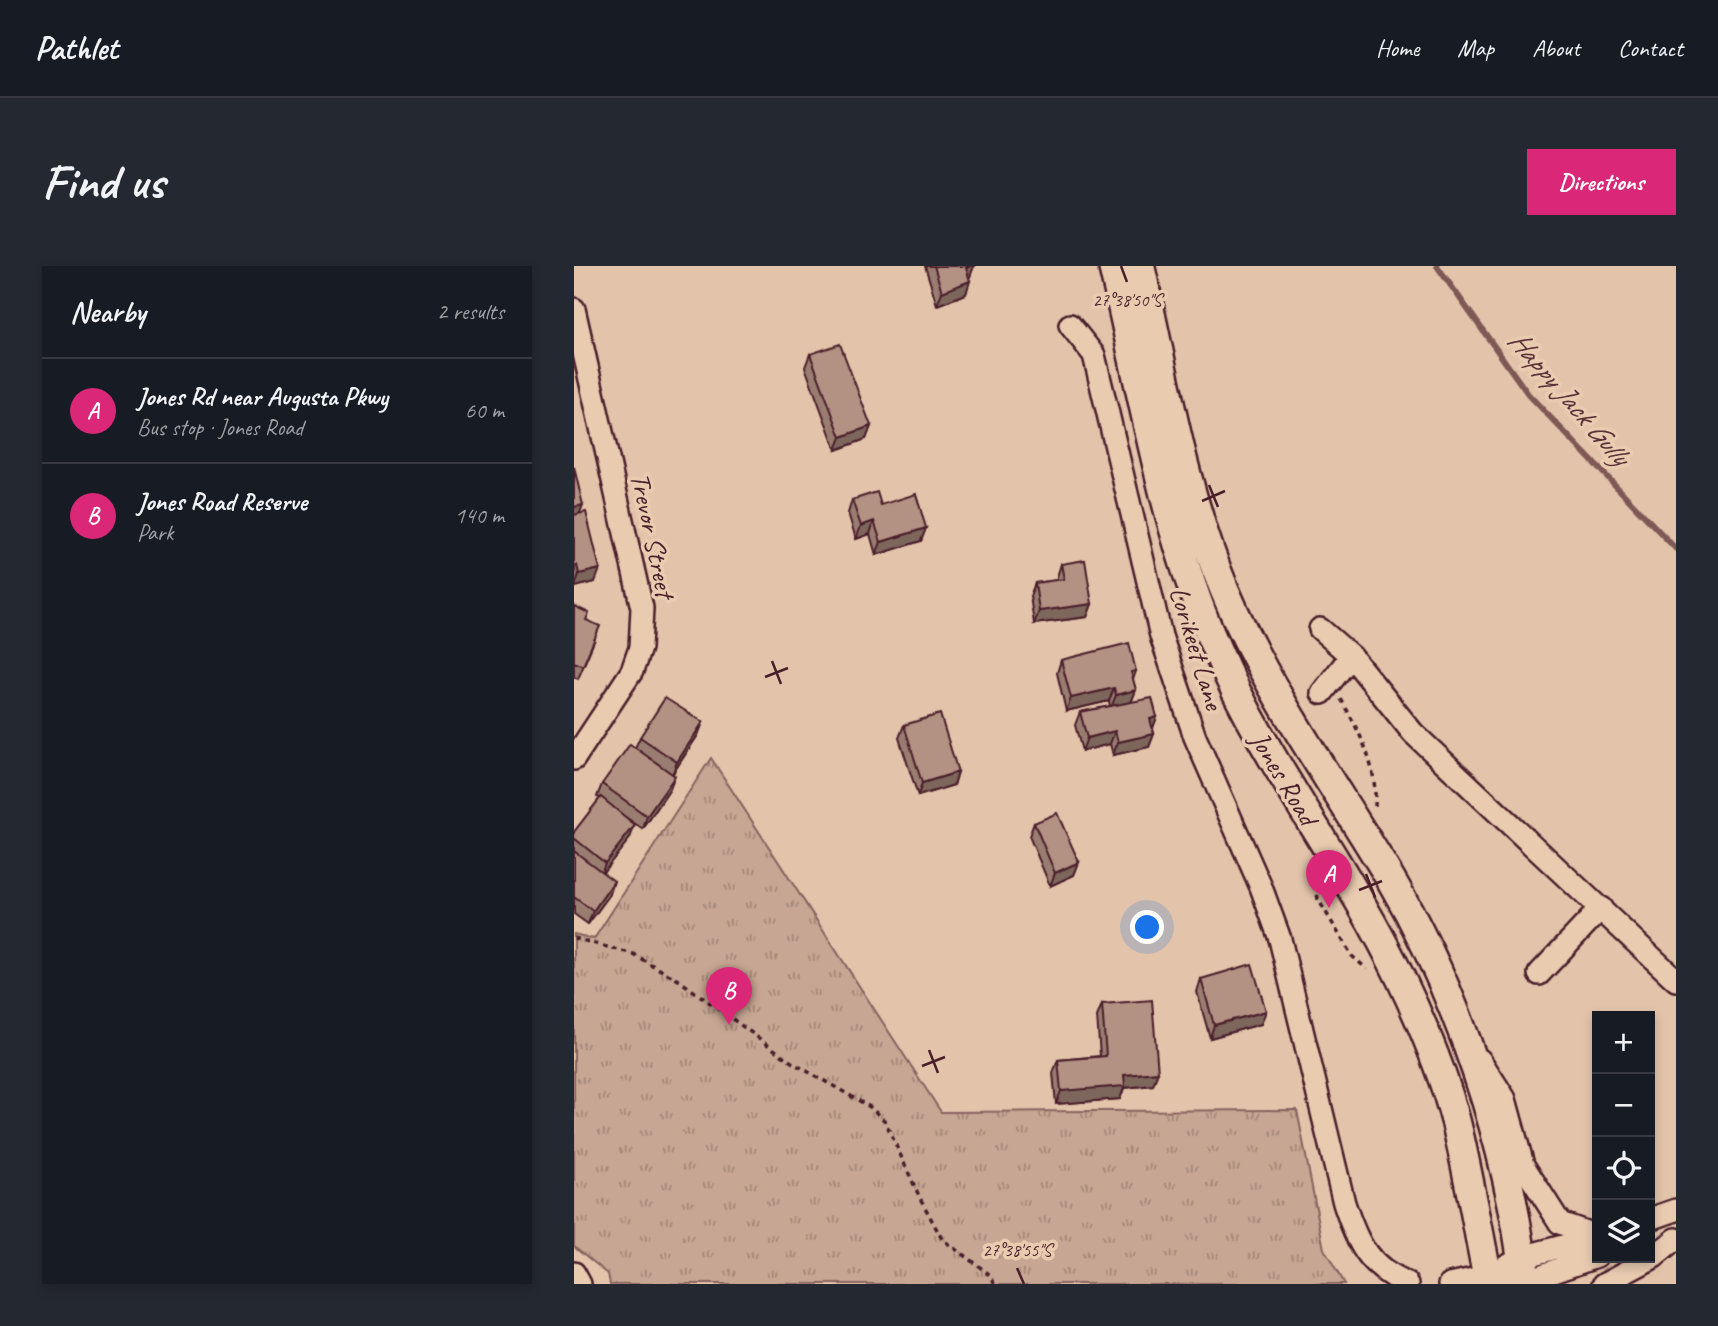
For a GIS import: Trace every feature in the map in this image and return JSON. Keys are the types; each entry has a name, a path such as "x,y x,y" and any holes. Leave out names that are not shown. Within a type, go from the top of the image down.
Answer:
{"main road":[{"name":"Jones Road","path":"1113,266 1167,498 1195,594 1214,646 1247,717 1361,905 1400,978 1437,1060 1456,1121 1488,1280"},
{"name":"Jones Road","path":"1139,266 1192,492 1225,591 1298,732 1391,880 1467,1041 1496,1139 1524,1274"}],"street":[{"name":"Trevor Street","path":"574,309 642,608 640,648 632,671 574,759"},
{"name":"Lorikeet Lane","path":"1070,325 1094,355 1161,636 1195,737 1261,887 1280,939 1343,1203 1358,1244 1383,1272 1408,1284"},
{"path":"1320,629 1351,656 1413,733 1676,980"},
{"path":"1326,687 1351,656"},
{"path":"1539,974 1601,908"},
{"path":"1467,1041 1505,1098 1523,1165 1554,1214 1560,1223 1592,1235"},
{"path":"1655,1217 1676,1210"},
{"path":"1655,1237 1676,1230"},
{"path":"1604,1284 1654,1257 1676,1239"},
{"path":"1524,1274 1592,1240"},
{"path":"1450,1284 1524,1274 1592,1257"},
{"path":"574,1273 580,1284"}],"path":[{"path":"1326,687 1371,756 1376,785 1375,812"},
{"path":"574,938 633,954 680,981 793,1063 870,1107 886,1121 920,1198 942,1239 989,1274 996,1284"}],"green space":[{"path":"711,758 941,1112 1297,1110 1324,1249 1344,1284 610,1284 608,1274 574,1246 574,934 594,939"}],"building":[{"path":"934,266 970,266 966,268 970,281 942,292"},
{"path":"840,344 871,426 841,437 810,354"},
{"path":"574,467 583,505 574,507"},
{"path":"877,492 881,505 916,494 926,528 881,542 874,521 861,526 852,500"},
{"path":"586,512 600,569 579,574 577,565 574,565 574,515"},
{"path":"1085,560 1092,604 1039,611 1035,583 1064,579 1061,564"},
{"path":"574,606 589,613 586,620 600,626 583,666 574,662"},
{"path":"1129,643 1136,671 1131,672 1136,690 1116,695 1114,688 1071,698 1061,660"},
{"path":"665,698 703,722 677,762 640,737"},
{"path":"1152,698 1157,717 1150,719 1154,734 1118,742 1115,731 1087,738 1080,712"},
{"path":"940,714 958,772 922,783 904,725"},
{"path":"630,744 675,776 647,816 602,784"},
{"path":"601,797 635,825 605,863 574,838 574,832"},
{"path":"1057,813 1079,862 1055,873 1034,823"},
{"path":"574,851 614,881 593,911 574,897"},
{"path":"1252,964 1266,1011 1214,1025 1201,979"},
{"path":"1152,1000 1158,1072 1124,1075 1125,1086 1061,1091 1058,1060 1106,1056 1102,1004"}],"waterway":[{"name":"Happy Jack Gully","path":"1437,266 1528,394 1676,549"}],"place":[{"name":"Jones Rd near Augusta Pkwy","path":"1329,908"},
{"name":"Jones Road Reserve","path":"729,1025"}]}
